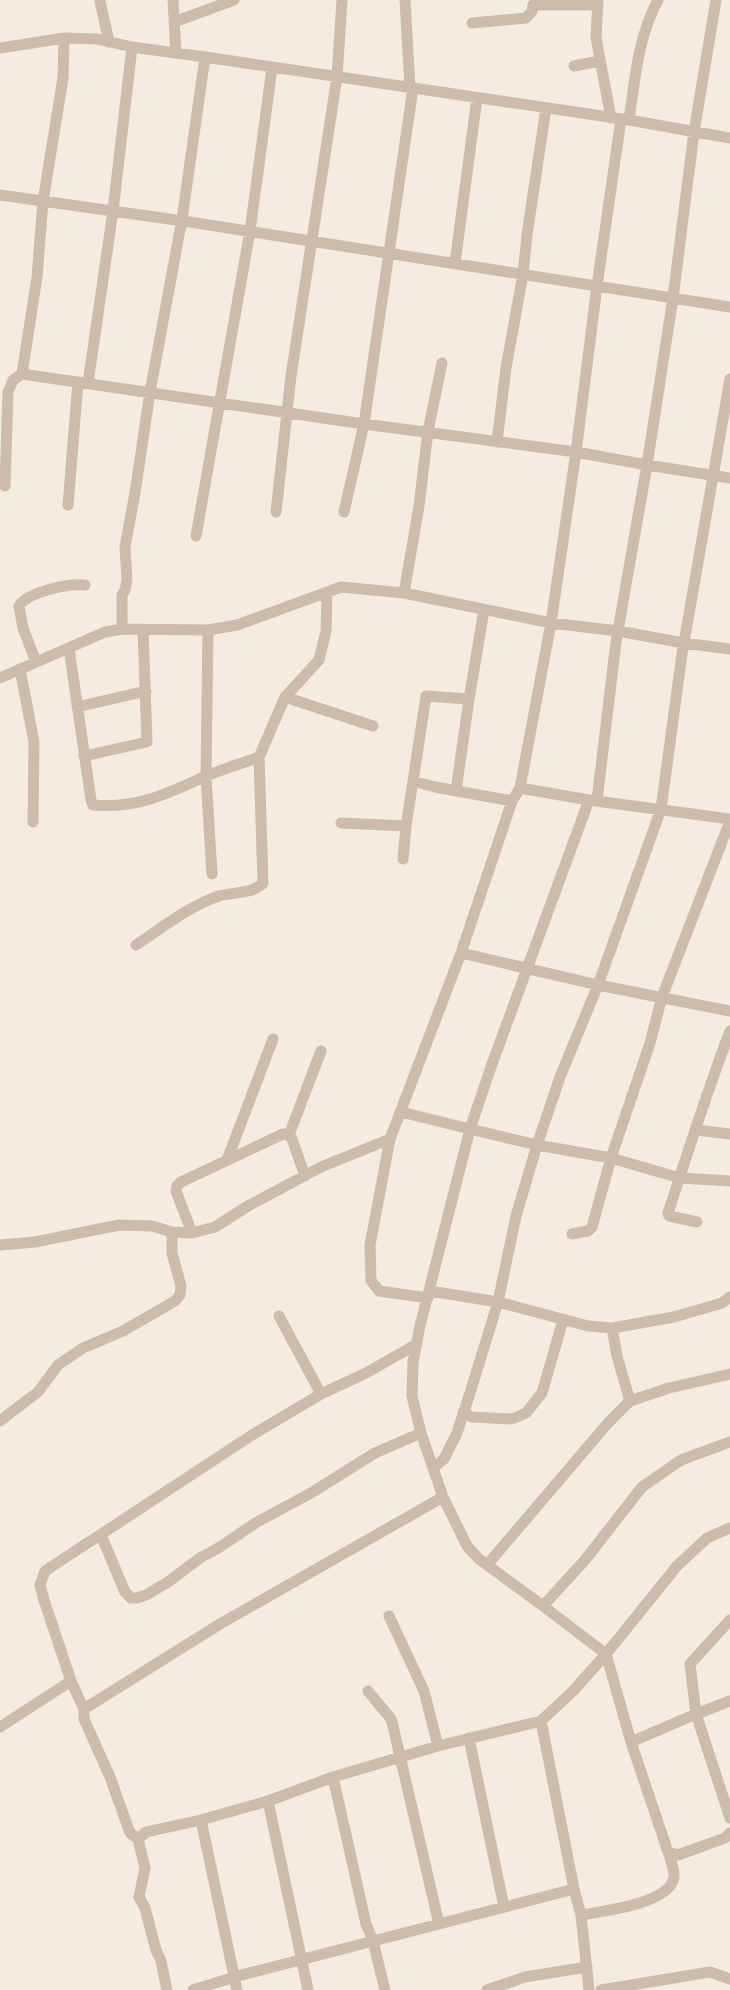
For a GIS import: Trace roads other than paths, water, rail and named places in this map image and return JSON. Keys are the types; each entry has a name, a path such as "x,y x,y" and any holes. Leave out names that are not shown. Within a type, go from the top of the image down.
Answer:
{"street":[{"path":"172,0 176,53"},
{"path":"174,22 234,0"},
{"path":"276,512 286,412 337,77 342,0"},
{"path":"344,512 364,424 411,88 405,0"},
{"path":"658,0 649,17 643,35 620,119 576,452 551,623 520,788 512,801 461,953 390,1139 370,1245 370,1280 379,1291 430,1294 498,1302 588,1326 612,1328 674,1317 722,1303 730,1297"},
{"path":"581,1915 634,1905 658,1895 671,1886 674,1875 668,1852 631,1742 606,1654 487,1565 467,1546 443,1496 421,1433 412,1396 413,1362 470,1129 527,969 593,800 618,631 647,465 673,298 694,132 716,0"},
{"path":"100,1 109,42"},
{"path":"472,23 526,18 532,11 530,2 597,2 596,38 600,61 620,119"},
{"path":"0,48 64,38 97,40 132,47 620,119 730,138"},
{"path":"22,374 37,277 43,201 63,78 64,38"},
{"path":"68,505 83,382 113,211 132,47"},
{"path":"122,629 122,595 127,580 125,547 136,493 150,392 181,222 205,57"},
{"path":"574,66 600,61"},
{"path":"196,536 250,231 272,68"},
{"path":"455,263 476,98"},
{"path":"497,442 506,368 523,274 546,108"},
{"path":"0,195 250,231 730,306"},
{"path":"404,593 419,506 428,431 442,363"},
{"path":"4,486 8,392 13,380 22,374 364,424 576,452 730,478"},
{"path":"433,1468 444,1459 457,1433 464,1413 498,1302 516,1216 537,1145 560,1077 598,985 661,809 684,643 730,379"},
{"path":"36,662 23,628 19,606 22,601 58,587 74,584 85,585"},
{"path":"0,678 105,632 122,629 208,630 237,625 341,587 404,593 551,623 618,631 730,649"},
{"path":"136,945 186,912 219,896 254,889 263,883 259,758 285,697 319,660 326,631 326,593"},
{"path":"456,791 484,610"},
{"path":"84,756 147,742 143,629"},
{"path":"208,630 206,776 212,874"},
{"path":"68,648 93,805 142,803 170,793 206,776 259,758"},
{"path":"20,669 34,742 33,822"},
{"path":"77,707 146,691"},
{"path":"403,859 406,826 426,696 469,699"},
{"path":"285,697 373,726"},
{"path":"413,781 512,801"},
{"path":"520,788 730,820 662,997 650,1043 611,1158 592,1227 588,1230 572,1234"},
{"path":"340,823 406,826"},
{"path":"461,953 598,985 730,1011"},
{"path":"697,1222 669,1216 668,1213 697,1130 708,1090 730,1031"},
{"path":"227,1160 273,1038"},
{"path":"305,1176 289,1135 321,1051"},
{"path":"401,1112 537,1145 611,1158 680,1178 730,1181"},
{"path":"697,1130 730,1134"},
{"path":"192,1233 176,1191 177,1186 181,1182 283,1134 289,1135"},
{"path":"0,1245 35,1242 119,1224 152,1226 172,1232 192,1233 214,1227 248,1206 321,1167 390,1139"},
{"path":"0,1421 38,1392 58,1365 84,1348 123,1331 175,1301 180,1295 181,1286 172,1254 172,1232"},
{"path":"279,1316 321,1394"},
{"path":"464,1413 472,1417 512,1419 526,1414 542,1393 564,1320"},
{"path":"612,1328 617,1356 630,1401"},
{"path":"167,1990 161,1961 139,1897 145,1868 138,1839 130,1833 110,1777 84,1719 84,1709 71,1681 40,1585 45,1571 252,1435 321,1394 366,1373 417,1344"},
{"path":"487,1565 608,1423 630,1401 668,1388 730,1374"},
{"path":"100,1535 125,1592 131,1598 137,1598 168,1582 200,1558 257,1522 311,1493 375,1454 421,1433"},
{"path":"543,1606 585,1560 642,1488 681,1460 730,1442"},
{"path":"84,1709 220,1624 443,1496"},
{"path":"138,1839 146,1832 201,1820 268,1801 333,1776 438,1746 541,1721 573,1691 606,1654 677,1566 707,1538 730,1528"},
{"path":"389,1616 424,1691 438,1746"},
{"path":"730,1620 690,1664 696,1714 730,1818"},
{"path":"0,1727 71,1681"},
{"path":"368,1691 390,1719 401,1757 440,1924"},
{"path":"631,1742 730,1701"},
{"path":"541,1721 574,1889 581,1915 589,1990"},
{"path":"469,1738 504,1907"},
{"path":"333,1776 366,1924 385,1990"},
{"path":"268,1801 308,1990"},
{"path":"201,1820 237,1990"},
{"path":"668,1852 678,1855 725,1838 730,1833"},
{"path":"193,1990 234,1977 574,1889"},
{"path":"487,1990 525,1977 588,1967"},
{"path":"601,1990 710,1972 730,1979"}]}
